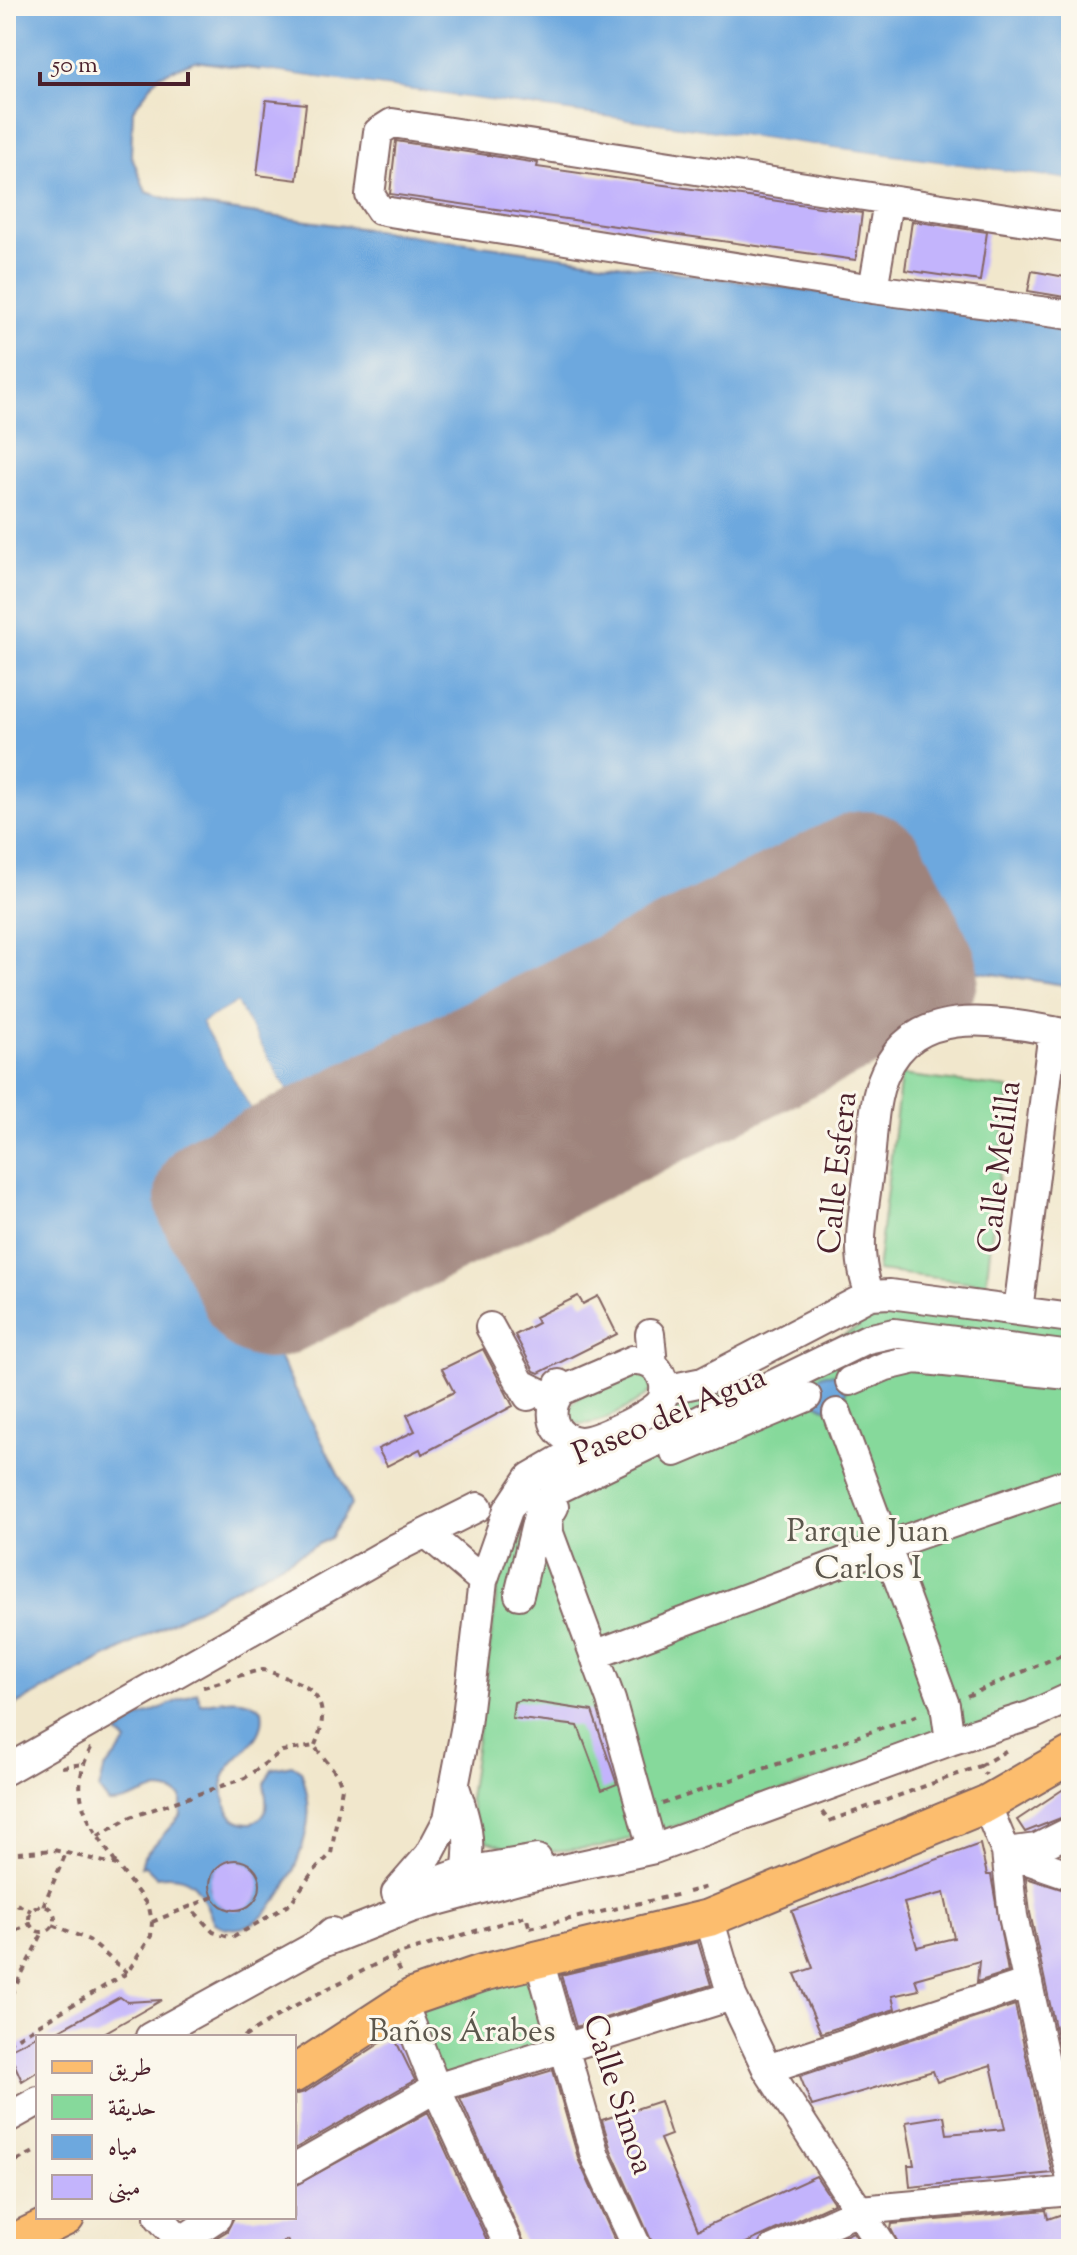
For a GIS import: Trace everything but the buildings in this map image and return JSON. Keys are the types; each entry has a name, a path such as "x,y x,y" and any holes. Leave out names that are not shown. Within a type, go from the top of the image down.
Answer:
{"main road":[{"path":"296,2073 408,2000 482,1973 534,1944 713,1901 993,1801 1071,1755"},
{"path":"6,2246 62,2219"}],"street":[{"path":"1071,228 392,123 378,132 370,195 380,210 873,289 1071,315"},
{"path":"873,289 888,202"},
{"name":"Calle Esfera","path":"870,1295 859,1259 872,1143 885,1073 899,1050 921,1032 947,1022 974,1020 1062,1032"},
{"name":"Calle Melilla","path":"1018,1311 1062,1032"},
{"name":"Calle Esfera","path":"650,1371 703,1382 870,1295 881,1293 1071,1318"},
{"path":"490,1327 520,1383 554,1416 564,1437 581,1441 599,1437"},
{"path":"519,1595 539,1511 556,1490 867,1339 894,1333 1071,1356"},
{"path":"530,1477 657,1406 650,1371 650,1334"},
{"path":"466,1871 458,1828 456,1790 483,1581 508,1510 530,1477 554,1416 560,1381 567,1374 616,1350 626,1353 650,1371"},
{"path":"850,1381 886,1366 916,1359 1071,1375"},
{"path":"824,1369 839,1371 850,1381 851,1400 837,1413 818,1412 807,1397 811,1377 824,1369"},
{"name":"Paseo del Agua","path":"594,1655 547,1525 559,1501 807,1397"},
{"path":"837,1413 945,1705 950,1741"},
{"path":"400,1903 519,1869 651,1840 655,1828 594,1655 886,1546 1071,1482"},
{"path":"6,1770 426,1533 478,1507"},
{"path":"426,1533 483,1581"},
{"path":"655,1828 809,1793 950,1741 1032,1715 1071,1697"},
{"path":"993,1801 1006,1852 1013,1916 1071,2179"},
{"path":"458,1828 519,1869"},
{"path":"400,1903 415,1875 458,1828"},
{"path":"1006,1852 1037,1848 1071,1831"},
{"path":"1006,1852 1071,1875"},
{"path":"154,2035 317,1945 337,1928 400,1903 466,1871 519,1869"},
{"path":"713,1901 732,1996 767,2069 884,2249"},
{"name":"Calle Simoa","path":"534,1944 595,2156 638,2249"},
{"path":"767,2069 1028,1983"},
{"path":"296,2168 436,2088 732,1996"},
{"path":"408,2000 436,2088 510,2249"},
{"path":"6,2119 36,2102"},
{"path":"773,2249 860,2210 1071,2191"},
{"path":"161,2219 185,2245 215,2219"}],"path":[{"path":"655,1828 1071,1651"},
{"path":"198,1688 262,1670 297,1681 315,1694 323,1712 324,1726 314,1746"},
{"path":"6,2044 127,1973 151,1936 149,1907 88,1825 81,1797 83,1764 93,1744"},
{"path":"98,1836 131,1817 245,1778 282,1751 314,1746"},
{"path":"189,1906 213,1932 232,1938 290,1904 312,1873 323,1866 331,1854 342,1787 337,1774 314,1746"},
{"path":"809,1793 829,1821 980,1766 993,1801"},
{"path":"6,1854 32,1850 67,1851 117,1865"},
{"path":"6,1899 31,1911 43,1906 67,1851"},
{"path":"152,1922 213,1897"},
{"path":"247,2035 292,2007 392,1956 526,1916 534,1944 713,1901"},
{"path":"43,1906 53,1913 53,1925"},
{"path":"31,1911 30,1924 35,1930 43,1932"},
{"path":"6,1936 30,1924"},
{"path":"6,2005 43,1932 53,1925"},
{"path":"53,1925 89,1940 127,1973"},
{"path":"392,1956 408,2000"},
{"path":"6,2166 36,2151"}],"green space":[{"path":"901,1075 1009,1088 986,1284 877,1271"},
{"name":"Parque Juan Carlos I","path":"889,1300 1071,1324 1071,1694 690,1822 601,1847 541,1852 513,1850 487,1841 479,1832 469,1799 501,1562 529,1495 656,1421 688,1395 717,1384 724,1399 859,1327 854,1316"},
{"path":"648,1371 652,1390 620,1412 593,1423 581,1424 571,1421 565,1412 572,1403 602,1383"},
{"name":"Baños Árabes","path":"533,1972 555,2043 437,2080 410,2009"}],"water":[{"path":"6,6 1071,6 1071,180 195,61 159,75 133,110 131,154 146,192 186,204 1071,327 1071,986 929,964 876,861 868,858 312,1133 236,1003 202,1023 277,1153 200,1191 199,1199 344,1485 351,1505 330,1538 6,1710"},
{"path":"829,1374 841,1379 846,1391 841,1403 829,1408 817,1403 812,1391 817,1379"},
{"path":"197,1692 201,1704 241,1700 262,1710 260,1731 223,1778 227,1809 243,1822 252,1823 263,1815 266,1801 264,1783 272,1769 292,1765 301,1771 308,1814 299,1857 279,1897 266,1913 250,1925 233,1928 214,1923 195,1886 180,1877 156,1877 145,1866 141,1867 144,1856 181,1815 181,1797 162,1790 109,1803 99,1790 104,1770 127,1742 118,1734 138,1718","holes":["229,1861 244,1862 258,1877 256,1898 241,1909 221,1906 210,1888 214,1871"]}],"pier":[{"path":"260,70 1071,180 1071,184 262,74"},
{"path":"236,1003 312,1133 309,1135 235,1008 207,1024 280,1151 277,1153 202,1023"}],"runway":[{"path":"864,878 911,973 269,1292 222,1197 864,878"}]}
